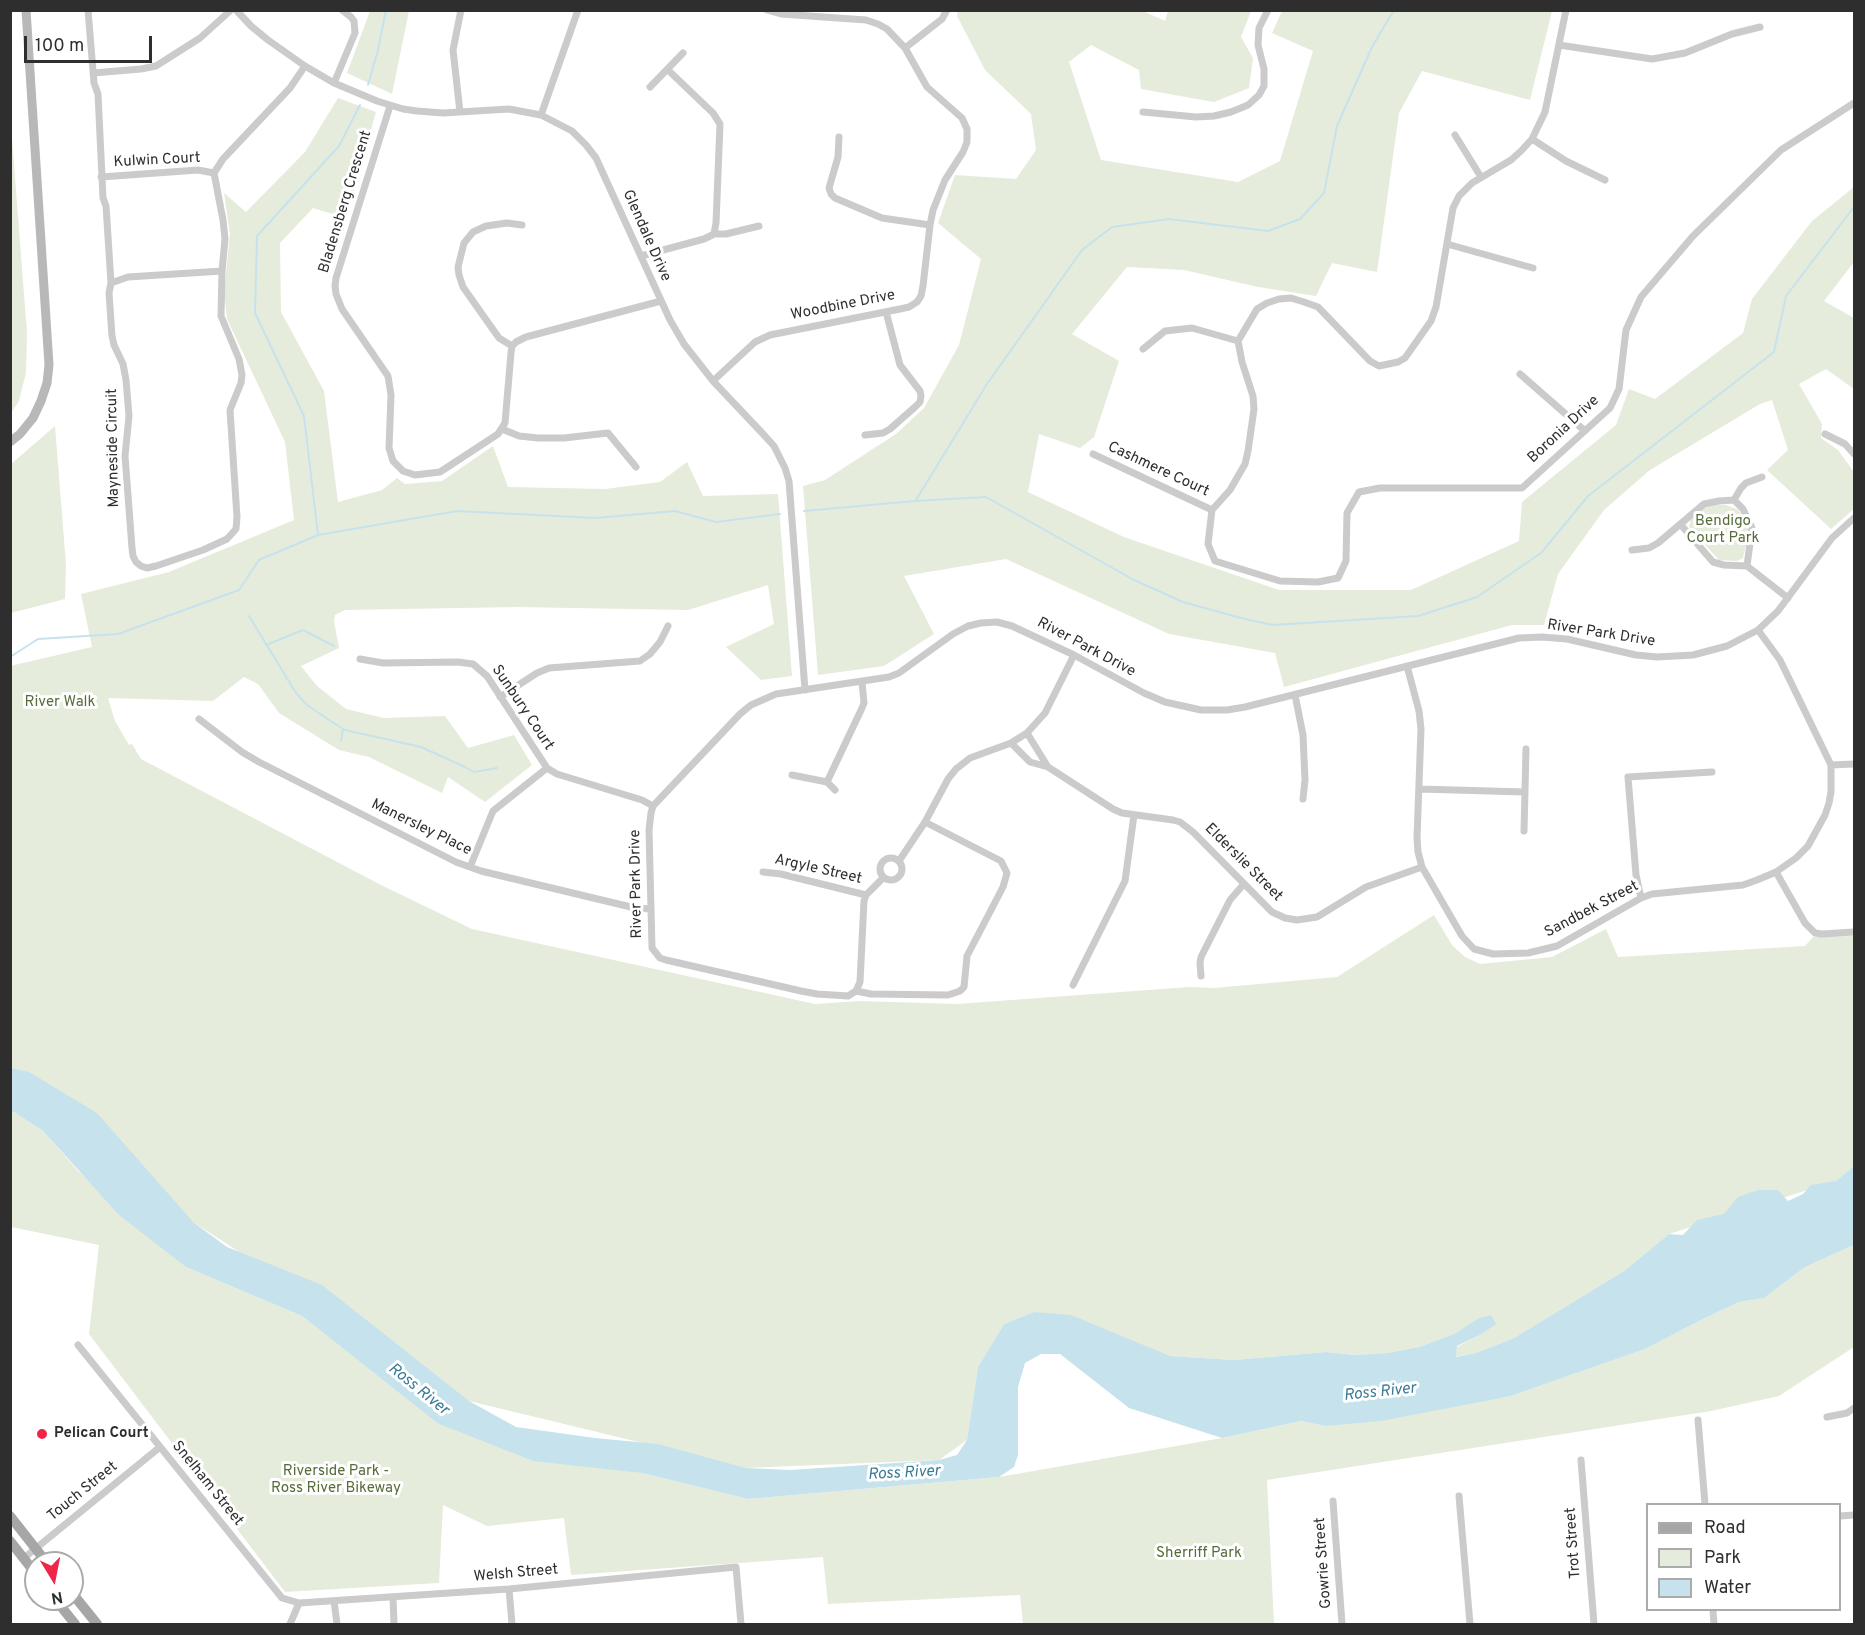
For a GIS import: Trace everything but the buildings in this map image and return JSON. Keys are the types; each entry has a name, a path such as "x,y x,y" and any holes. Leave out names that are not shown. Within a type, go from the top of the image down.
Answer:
{"main road":[{"path":"10,1516 38,1551"},
{"path":"10,1541 24,1558"},
{"path":"84,1608 97,1624"},
{"path":"65,1611 75,1624"}],"street":[{"path":"10,442 33,418 41,401 49,365 26,10"},
{"name":"Mayneside Circuit","path":"88,10 93,73 98,94 102,155 100,163 103,198 106,206 111,282 109,293 112,336 123,364 129,416 125,456 132,548 136,562 141,567 147,568 203,550 226,539 236,529 230,410 242,375 239,359 221,316 225,239 214,172"},
{"path":"93,73 156,66 200,38 231,10"},
{"name":"Glendale Drive","path":"236,10 268,40 305,66 334,82 390,106 417,111 460,112 509,109 541,115 572,131 596,158 670,320 684,344 713,381 774,446 780,458 789,481 805,690"},
{"path":"334,82 355,33 354,21 342,10"},
{"path":"460,112 453,50 461,10"},
{"path":"541,115 578,10"},
{"name":"Woodbine Drive","path":"713,381 755,342 770,335 909,307 917,303 921,296 930,225 941,189 966,147 967,129 962,118 927,87 905,48 896,37 878,24 836,14 781,14 767,10"},
{"path":"905,48 942,19 947,10"},
{"path":"1143,112 1196,117 1214,116 1248,105 1259,95 1264,86 1264,69 1258,45 1259,28 1268,10"},
{"path":"1212,510 1230,490 1245,464 1248,451 1254,409 1253,396 1238,341 1257,309 1279,299 1291,298 1318,307 1370,361 1379,366 1398,362 1411,351 1431,321 1436,307 1453,208 1464,189 1511,160 1532,139 1545,112 1566,10"},
{"path":"1559,45 1652,58 1685,52 1732,34 1760,27"},
{"path":"650,87 683,53"},
{"path":"214,172 290,88 305,66"},
{"path":"668,70 713,113 720,124 714,234"},
{"name":"Boronia Drive","path":"1212,510 1208,544 1215,561 1280,581 1318,582 1338,579 1346,561 1347,513 1359,492 1380,488 1522,488 1610,408 1619,389 1626,330 1641,297 1693,236 1781,150 1854,103"},
{"name":"Bladensberg Crescent","path":"390,106 335,286 342,309 388,376 391,395 388,441 390,455 397,467 409,474 440,472 493,438 502,429"},
{"path":"1455,135 1481,177"},
{"path":"839,136 838,157 830,182 831,194 840,201 882,218 930,225"},
{"path":"1532,139 1566,161 1605,180"},
{"name":"Kulwin Court","path":"101,177 198,170 214,172"},
{"path":"512,346 499,338 463,287 458,267 464,243 473,231 486,226 507,223 522,225"},
{"path":"642,256 714,234 726,234 759,226"},
{"path":"1447,244 1533,268"},
{"path":"111,282 128,277 222,271"},
{"path":"636,467 608,432 564,438 538,438 519,436 502,429 506,418 512,346 526,337 661,300"},
{"path":"865,435 883,433 890,429 915,407 921,396 921,391 900,365 886,312"},
{"path":"1143,349 1165,332 1192,328 1238,341"},
{"path":"1520,374 1585,431"},
{"path":"1825,434 1845,444 1854,454"},
{"name":"Cashmere Court","path":"1093,454 1212,510"},
{"path":"1734,501 1740,488 1762,477"},
{"path":"1632,550 1649,548 1681,525 1704,504 1734,501 1743,509 1752,528 1747,566"},
{"name":"River Park Drive","path":"925,822 1001,861 1007,873 1003,887 968,956 964,987 960,991 948,995 871,994 856,991 848,996 840,997 817,994 666,960 660,958 652,948 649,830 653,806 740,714 751,705 776,694 889,677 899,673 953,634 968,626 997,622 1012,626 1074,655 1144,693 1165,702 1201,710 1245,707 1519,638 1567,639 1636,655 1657,657 1693,655 1727,646 1758,630 1778,611 1832,538 1854,518"},
{"path":"1681,525 1713,562 1747,566 1788,598"},
{"path":"500,697 537,673 549,668 640,661 650,654 660,642 668,627"},
{"name":"Sandbek Street","path":"1407,666 1420,721 1417,838 1422,867 1467,944 1474,950 1493,954 1528,953 1557,946 1641,898 1663,892 1743,885 1776,872 1808,846 1825,815 1831,792 1831,765 1780,660 1758,630"},
{"path":"899,861 956,769 970,758 1028,733 1045,713 1074,655"},
{"name":"Sunbury Court","path":"360,659 383,663 458,662 473,664 487,676 547,768 568,777 642,800 653,806"},
{"path":"827,782 864,703 862,682"},
{"path":"1295,695 1303,735 1305,780 1303,800"},
{"name":"Manersley Place","path":"199,719 259,762 456,862 635,908 651,909"},
{"name":"Elderslie Street","path":"1028,733 1048,767"},
{"name":"Elderslie Street","path":"1011,742 1030,762 1048,767 1113,809 1134,815 1180,822 1193,832 1272,912 1286,918 1307,920 1325,913 1378,882 1422,867"},
{"path":"1524,831 1526,749"},
{"path":"1831,765 1854,764"},
{"path":"470,867 493,811 547,768"},
{"path":"1641,898 1636,875 1628,777 1712,772"},
{"path":"792,775 827,782 835,790"},
{"path":"1419,789 1525,792"},
{"path":"1073,985 1125,881 1134,815"},
{"path":"890,858 899,861 902,866 901,876 892,881 883,878 880,869 882,863 890,858"},
{"name":"Argyle Street","path":"764,872 866,895"},
{"path":"1776,872 1805,923 1815,933 1854,932"},
{"path":"856,991 861,977 862,906 866,895 883,878"},
{"path":"1201,976 1201,957 1230,900 1243,885"},
{"name":"Snelham Street","path":"78,1345 282,1598 298,1603"},
{"path":"1827,1418 1847,1413 1854,1408"},
{"path":"1698,1420 1705,1503"},
{"name":"Touch Street","path":"32,1551 160,1448"},
{"name":"Trot Street","path":"1581,1460 1594,1624"},
{"path":"1459,1496 1470,1624"},
{"name":"Gowrie Street","path":"1333,1501 1342,1624"},
{"name":"Welsh Street","path":"298,1603 509,1589 736,1568 741,1624"},
{"path":"509,1589 512,1624"},
{"path":"393,1597 394,1624"},
{"path":"334,1601 337,1624"},
{"path":"290,1624 298,1603"}],"green space":[{"path":"370,11 409,11 392,94 347,73"},
{"path":"958,11 1143,11 1165,21 1168,11 1251,11 1241,37 1253,58 1249,88 1214,102 1141,89 1139,70 1091,45 1069,62 1101,160 1238,182 1280,161 1313,51 1272,33 1282,11 1552,11 1530,100 1422,71 1399,113 1377,272 1332,263 1316,296 1258,287 1184,270 1127,267 1072,334 1119,361 1094,437 1080,448 1039,434 1028,492 1124,537 1279,590 1411,590 1519,541 1522,502 1616,425 1629,389 1655,399 1743,333 1752,299 1812,221 1854,187 1854,262 1824,301 1854,318 1854,389 1826,369 1799,384 1822,424 1821,438 1838,450 1854,472 1854,509 1831,529 1767,470 1788,450 1772,400 1760,404 1650,470 1604,510 1558,574 1544,625 1512,625 1284,687 1275,653 1169,634 1006,559 904,576 934,634 884,666 818,675 803,486 825,480 896,434 924,408 959,345 981,259 938,223 955,175 1016,179 1036,150 1031,114 985,70 957,16"},
{"name":"River Walk","path":"338,98 376,112 346,218 313,208 280,243 281,312 324,391 338,502 382,490 397,478 405,484 442,481 493,446 508,487 605,489 660,482 687,462 703,496 778,494 792,676 761,680 726,647 774,624 768,585 688,610 517,607 345,610 335,615 334,621 339,648 301,666 317,686 346,709 384,718 445,716 468,748 514,735 532,765 485,802 448,777 442,793 369,757 339,750 279,713 258,684 244,677 213,701 108,698 115,721 129,745 132,744 141,759 381,885 472,929 815,1004 859,1001 957,1004 1189,987 1214,988 1337,977 1434,915 1452,945 1465,957 1480,964 1552,957 1606,929 1618,957 1805,946 1813,937 1854,936 1854,1166 1836,1181 1669,1234 1624,1271 1514,1338 1476,1353 1455,1357 1457,1347 1480,1335 1477,1319 1454,1334 1419,1347 1387,1353 1355,1355 1326,1352 1234,1360 1170,1356 1034,1312 1004,1324 978,1367 967,1440 939,1460 746,1468 469,1401 193,1222 11,1075 10,666 92,647 81,594 169,572 294,520 285,442 227,319 224,292 230,234 224,193 246,212 305,152"},
{"path":"10,112 27,333 26,373 19,401 11,413"},
{"path":"55,426 66,565 65,599 11,613 11,464"},
{"name":"Bendigo Court Park","path":"1726,505 1737,509 1744,517 1748,537 1743,558 1737,561 1719,560 1689,527 1691,518 1704,508"},
{"name":"Riverside Park - Ross River Bikeway","path":"11,1111 43,1131 78,1171 186,1267 302,1316 437,1423 748,1499 999,1477 1222,1438 1301,1421 1325,1426 1511,1396 1645,1349 1739,1302 1764,1298 1805,1267 1854,1245 1854,1347 1779,1396 1711,1411 1267,1480 1274,1624 1023,1624 1020,1595 828,1604 823,1557 571,1575 564,1518 487,1526 443,1505 439,1583 285,1592 89,1334 99,1245 11,1227"}],"water":[{"name":"Ross River","path":"10,1068 29,1072 97,1113 193,1222 227,1247 322,1285 469,1401 516,1427 658,1444 746,1468 790,1470 939,1460 957,1455 967,1440 978,1367 1004,1324 1034,1312 1071,1315 1170,1356 1234,1360 1326,1352 1355,1355 1387,1353 1419,1347 1454,1334 1477,1319 1491,1315 1496,1324 1457,1346 1456,1357 1476,1353 1514,1338 1624,1271 1669,1234 1683,1235 1697,1220 1724,1214 1738,1197 1758,1190 1778,1190 1788,1201 1803,1194 1811,1185 1836,1181 1854,1166 1854,1245 1805,1267 1764,1298 1739,1302 1645,1349 1511,1396 1381,1421 1325,1426 1301,1421 1222,1438 1129,1408 1060,1354 1041,1354 1025,1363 1018,1387 1018,1455 1014,1467 999,1477 748,1499 642,1473 533,1461 437,1423 302,1316 186,1267 119,1215 43,1131 11,1111"}],"waterway":[{"path":"368,85 386,10"},
{"path":"916,500 987,384 1082,250 1112,227 1169,219 1268,231 1300,219 1324,193 1337,126 1372,47 1394,10"},
{"path":"318,535 304,416 255,313 257,236 339,146 360,105"},
{"path":"804,511 986,497 1134,580 1183,602 1241,618 1273,625 1418,616 1477,597 1541,553 1588,496 1774,352 1786,296 1854,207"},
{"path":"10,657 38,639 118,634 239,590 259,560 318,535 457,511 595,518 675,511 716,522 780,514"},
{"path":"249,616 296,693 307,705 345,730 421,747 474,772 497,768"},
{"path":"266,645 303,630 334,646"},
{"path":"341,741 343,729"}],"place":[{"name":"Pelican Court","path":"42,1434"}],"park label":[{"name":"Sherriff Park","path":"1199,1554"}]}
